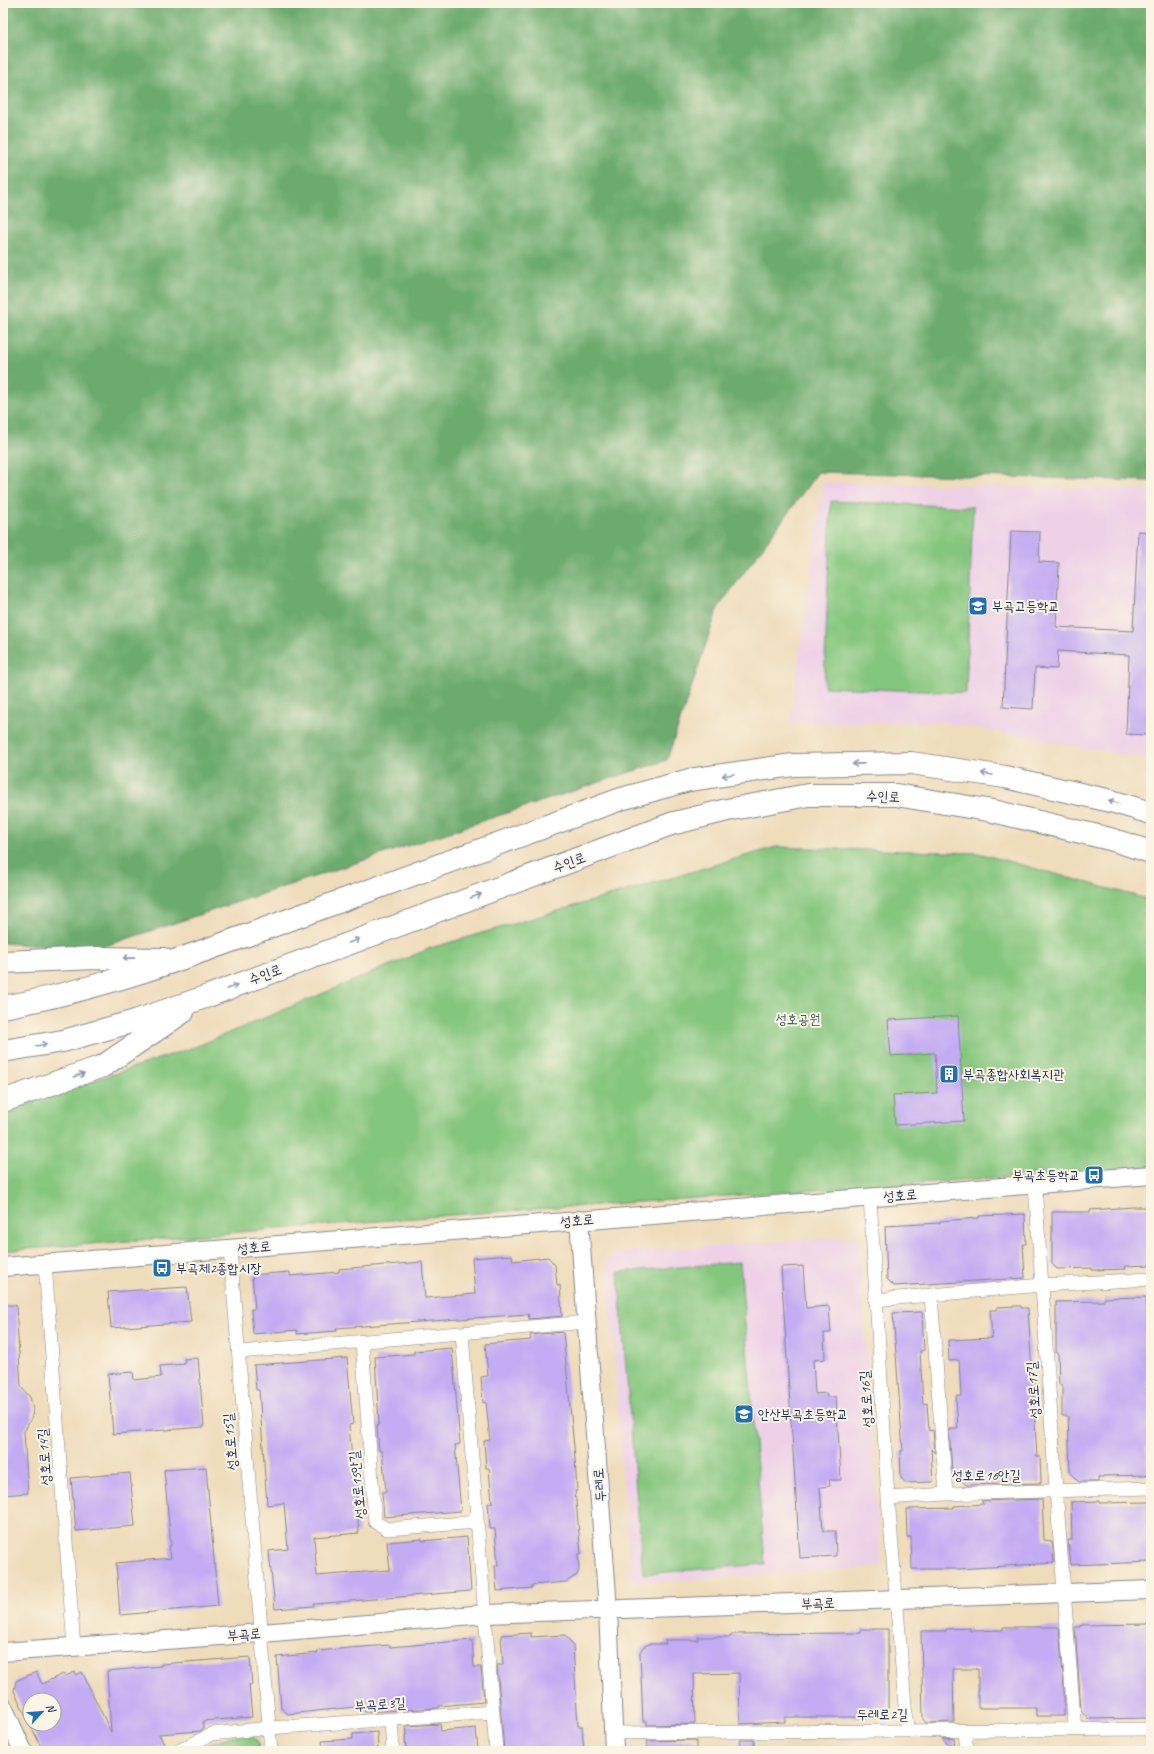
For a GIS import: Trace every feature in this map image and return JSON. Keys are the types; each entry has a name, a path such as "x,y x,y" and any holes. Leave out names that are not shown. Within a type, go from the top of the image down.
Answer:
{"highway":[{"path":"3,1007 35,1002 98,986 182,959 622,800 689,780 793,765 911,763 1005,777 1111,801 1151,813"},
{"name":"수인로","path":"3,1051 63,1041 134,1021 208,996 671,824 727,810 808,794 896,795 993,811 1110,839 1151,852"},
{"path":"3,962 96,958 182,959"},
{"path":"3,1101 103,1066 208,996"}],"street":[{"name":"성호로","path":"3,1267 1151,1175"},
{"name":"성호로17길","path":"1035,1185 1056,1490 1075,1730"},
{"name":"성호로16길","path":"870,1197 888,1498 907,1730"},
{"name":"두레로","path":"579,1220 608,1609 614,1751"},
{"name":"성호로15길","path":"230,1249 262,1633"},
{"name":"성호로14길","path":"45,1264 74,1647"},
{"path":"875,1300 1042,1285 1151,1278"},
{"name":"성호로16안길","path":"930,1295 946,1494 1151,1488"},
{"path":"239,1352 462,1334 587,1322"},
{"path":"462,1334 496,1751"},
{"name":"성호로15안길","path":"362,1342 375,1522 387,1529 477,1522"},
{"path":"888,1498 946,1494"},
{"name":"부곡로","path":"3,1652 262,1633 485,1614 1151,1590"},
{"path":"262,1633 271,1751"},
{"path":"3,1707 23,1751"},
{"name":"부곡로3길","path":"178,1751 212,1734 269,1728 493,1712"},
{"path":"391,1720 393,1751"},
{"name":"두레로2길","path":"613,1733 1151,1729"},
{"path":"965,1731 966,1751"}],"shaded area":[{"name":"부곡고등학교","path":"823,482 1151,490 1151,760 943,722 790,723"},
{"name":"안산부곡초등학교","path":"858,1236 881,1567 639,1583 630,1575 607,1261 615,1253"}],"green space":[{"path":"3,3 1151,3 1151,481 818,472 718,608 667,760 93,950 3,943"},
{"path":"831,501 973,507 966,693 824,687"},
{"name":"성호공원","path":"776,847 978,853 1151,900 1151,1167 465,1214 3,1251 3,1111 200,1045 431,948"},
{"path":"740,1262 765,1564 643,1574 618,1272"},
{"path":"235,1735 252,1736 258,1741 259,1751 198,1751 212,1742"}],"building":[{"path":"1011,531 1040,532 1039,562 1059,563 1056,627 1133,631 1138,531 1151,532 1151,735 1126,734 1129,655 1058,651 1057,669 1035,668 1033,709 1003,707"},
{"name":"부곡종합사회복지관","path":"958,1016 964,1121 895,1125 893,1095 937,1093 935,1053 891,1056 888,1020"},
{"path":"1151,1207 1151,1265 1125,1266 1126,1269 1092,1270 1092,1268 1057,1269 1052,1264 1052,1212 1090,1212 1090,1210"},
{"path":"1025,1214 1026,1244 1023,1244 1025,1278 894,1286 887,1279 885,1226 940,1223 940,1221 979,1218 979,1216"},
{"path":"512,1255 513,1261 548,1257 555,1265 557,1285 560,1285 562,1316 529,1319 528,1314 336,1328 337,1331 297,1334 297,1330 253,1334 251,1309 255,1309 252,1275 290,1272 290,1276 339,1272 339,1269 422,1262 425,1298 475,1294 472,1258"},
{"path":"803,1266 806,1308 829,1306 831,1333 824,1333 825,1359 813,1360 815,1394 826,1393 827,1397 836,1397 841,1480 829,1480 830,1486 820,1487 823,1531 835,1531 836,1556 800,1558 781,1267"},
{"path":"187,1287 191,1322 111,1328 108,1292"},
{"path":"1146,1297 1148,1387 1150,1387 1151,1411 1149,1411 1150,1445 1147,1445 1147,1475 1103,1476 1098,1477 1098,1482 1079,1482 1070,1473 1068,1416 1062,1416 1062,1385 1059,1385 1058,1353 1056,1353 1056,1302 1104,1301 1104,1298"},
{"path":"3,1305 16,1305 21,1387 30,1397 33,1409 32,1417 24,1432 28,1493 3,1495"},
{"path":"1021,1306 1021,1308 1028,1308 1037,1457 1040,1457 1041,1483 966,1485 952,1471 949,1429 958,1429 956,1396 961,1396 959,1360 949,1361 948,1340 992,1338 990,1310 997,1310 997,1307"},
{"path":"922,1312 924,1350 920,1351 923,1404 927,1403 929,1431 933,1430 935,1453 931,1449 933,1482 906,1483 901,1478 900,1451 903,1451 893,1313"},
{"path":"563,1332 575,1458 577,1491 575,1491 581,1554 578,1554 579,1570 577,1575 566,1582 532,1585 532,1588 497,1591 495,1566 498,1565 495,1529 490,1529 488,1503 492,1503 489,1468 486,1468 484,1441 490,1440 486,1402 483,1403 481,1377 488,1376 485,1344 531,1340 530,1335"},
{"path":"452,1348 460,1444 455,1445 461,1511 384,1517 382,1492 386,1492 382,1451 379,1451 375,1357 414,1354 414,1351"},
{"path":"198,1358 204,1427 113,1434 108,1374 133,1372 134,1380 161,1377 160,1366 185,1364 184,1359"},
{"path":"347,1358 353,1424 349,1425 353,1470 356,1470 359,1495 356,1495 359,1533 314,1537 317,1576 390,1570 387,1542 467,1537 471,1591 314,1604 314,1606 275,1609 269,1551 288,1549 284,1503 267,1505 259,1390 256,1390 254,1365"},
{"path":"206,1467 218,1606 120,1615 116,1563 171,1558 164,1470"},
{"path":"130,1473 135,1526 76,1531 71,1478"},
{"path":"1042,1499 1044,1540 1052,1541 1054,1563 958,1569 912,1569 911,1537 907,1537 906,1509 954,1508 954,1506 984,1504 981,1501"},
{"path":"1099,1501 1099,1503 1151,1502 1151,1562 1071,1565 1068,1540 1072,1540 1071,1502"},
{"path":"1151,1624 1151,1718 1088,1719 1081,1710 1075,1627 1081,1627 1081,1625"},
{"path":"1003,1627 1059,1627 1064,1687 1064,1716 1036,1716 1036,1708 978,1708 978,1669 953,1669 954,1722 926,1723 923,1719 921,1631 946,1631 946,1629 970,1628 970,1631 1003,1630"},
{"path":"861,1629 888,1629 888,1717 785,1717 785,1722 740,1724 739,1673 694,1674 695,1724 647,1725 647,1721 643,1721 640,1652 643,1647 649,1644 666,1644 665,1640 698,1640 698,1637 731,1637 731,1634 861,1633"},
{"path":"531,1633 531,1637 565,1635 573,1645 578,1726 582,1726 584,1751 504,1751 497,1665 503,1665 501,1635"},
{"path":"472,1640 474,1667 481,1667 484,1702 439,1706 439,1708 365,1712 364,1706 288,1714 281,1708 277,1657 349,1648 390,1645 390,1647"},
{"path":"250,1657 252,1685 249,1685 252,1717 203,1721 203,1729 200,1731 159,1734 164,1744 149,1751 43,1751 34,1732 62,1732 62,1692 22,1692 22,1708 14,1691 16,1681 36,1672 42,1684 65,1673 66,1676 75,1672 76,1675 82,1672 111,1732 107,1671 161,1666 161,1664"},
{"path":"440,1724 441,1731 476,1728 478,1751 406,1751 406,1726"},
{"path":"377,1732 378,1751 323,1751 322,1741 353,1739 353,1734"},
{"path":"954,1738 955,1751 942,1739"},
{"path":"696,1740 696,1751 647,1751 647,1741"},
{"path":"740,1740 754,1740 754,1751 740,1751"}],"place":[{"name":"부곡고등학교","path":"978,606"},
{"name":"부곡종합사회복지관","path":"949,1074"},
{"name":"부곡초등학교","path":"1094,1175"},
{"name":"부곡제2종합시장","path":"162,1268"},
{"name":"안산부곡초등학교","path":"744,1414"}]}
